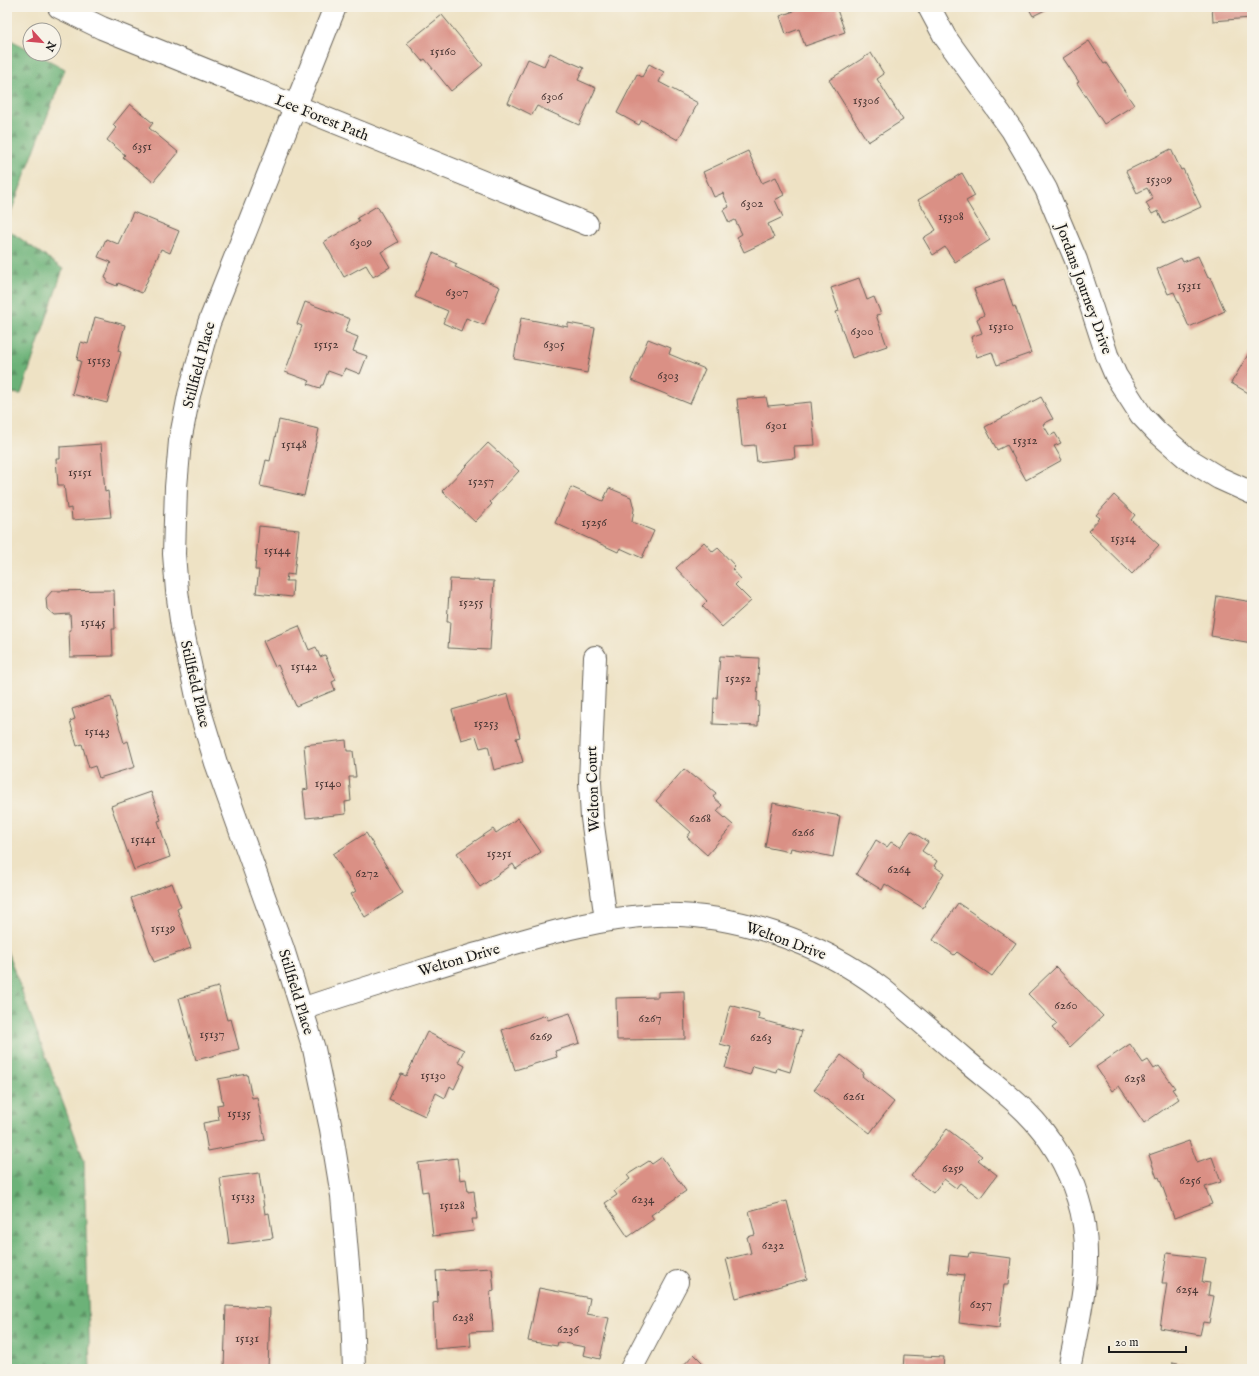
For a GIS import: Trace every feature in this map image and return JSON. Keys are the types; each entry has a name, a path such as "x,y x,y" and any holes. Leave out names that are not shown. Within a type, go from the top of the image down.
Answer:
{"street":[{"name":"Lee Forest Path","path":"59,7 102,28 587,224"},
{"name":"Stillfield Place","path":"335,7 209,323 189,395 180,441 176,487 174,554 182,627 200,711 216,763 283,949 314,1049 342,1196 352,1311 354,1369"},
{"name":"Jordans Journey Drive","path":"928,7 945,37 1012,130 1046,189 1076,260 1107,355 1116,376 1141,414 1157,432 1188,459 1219,478 1252,493"},
{"name":"Welton Court","path":"595,657 590,782 592,818 606,920"},
{"name":"Welton Drive","path":"302,1009 356,990 551,933 606,920 657,915 697,917 729,921 756,927 809,946 846,965 881,988 1026,1112 1047,1136 1066,1168 1078,1198 1083,1217 1087,1258 1085,1286 1069,1369"},
{"path":"631,1369 677,1282"}],"green space":[{"path":"7,38 22,46 22,62 52,62 65,69 7,223"},
{"path":"7,229 63,269 21,394 7,393"},
{"path":"7,951 84,1160 90,1369 7,1369"}],"building":[{"path":"792,7 836,7 845,32 805,46 799,29 786,34 780,16 794,11"},
{"path":"1028,7 1051,7 1033,16"},
{"path":"1212,7 1250,7 1251,18 1213,21"},
{"path":"442,15 483,65 451,91 425,59 422,61 407,43"},
{"path":"1089,41 1104,64 1106,63 1134,105 1104,124 1077,83 1079,82 1063,58"},
{"path":"550,53 584,68 578,80 596,88 579,125 537,106 532,115 508,103 528,59 544,66"},
{"path":"871,53 884,74 877,79 903,120 868,142 829,80"},
{"path":"649,64 664,72 659,82 698,103 678,140 642,120 639,125 617,113 637,74 642,77"},
{"path":"130,104 153,123 149,128 178,152 153,182 123,157 125,155 107,140 116,128 113,125"},
{"path":"1171,149 1181,170 1183,169 1201,207 1164,224 1158,211 1152,214 1146,203 1153,199 1147,188 1137,193 1126,171"},
{"path":"748,151 762,183 776,177 784,195 775,200 783,217 768,224 774,238 744,252 737,237 742,234 735,220 729,223 723,210 729,207 723,193 714,197 703,172"},
{"path":"962,173 975,196 966,201 990,240 955,262 945,247 933,255 923,238 936,230 918,200"},
{"path":"377,206 398,242 381,252 390,267 373,277 366,265 344,277 324,242 359,221 357,218"},
{"path":"133,212 179,231 170,253 161,249 142,293 118,283 117,286 107,282 107,279 105,278 111,262 98,257 106,239 118,244"},
{"path":"433,253 457,264 455,267 500,287 484,325 466,318 461,331 443,323 448,311 415,297"},
{"path":"1198,256 1208,278 1210,277 1225,311 1189,327 1174,292 1168,294 1157,269 1181,258 1183,262"},
{"path":"859,278 867,300 874,297 881,314 876,315 887,346 852,358 836,312 839,311 831,288"},
{"path":"1004,279 1031,353 997,365 992,352 977,357 971,337 982,333 977,319 984,315 974,289"},
{"path":"305,302 350,319 345,332 358,337 353,351 367,356 360,374 345,368 342,376 328,371 323,385 321,385 320,388 308,384 310,381 285,372 302,326 297,324"},
{"path":"95,317 125,325 118,351 121,352 107,403 72,394 81,361 77,360 81,342 88,344"},
{"path":"521,318 568,327 568,323 595,328 587,373 514,359"},
{"path":"648,339 671,348 669,354 705,369 690,404 631,380"},
{"path":"1252,348 1252,395 1231,383"},
{"path":"766,397 768,406 811,402 815,445 794,446 795,458 757,462 755,445 742,446 737,399"},
{"path":"1041,397 1053,419 1043,424 1050,436 1055,433 1061,443 1054,446 1062,460 1026,480 1007,445 997,450 985,427"},
{"path":"279,420 319,429 304,496 260,486 266,460 270,461"},
{"path":"488,443 519,471 490,502 492,504 475,522 442,491"},
{"path":"101,444 105,492 108,491 111,517 72,520 71,508 67,509 64,485 58,485 56,459 60,459 60,447"},
{"path":"571,487 603,501 609,488 631,497 634,509 632,522 654,531 642,558 620,548 618,552 555,523"},
{"path":"1114,495 1135,515 1131,520 1159,545 1132,574 1088,531 1100,518 1096,515"},
{"path":"259,526 299,530 294,575 287,574 286,581 293,581 292,597 256,593 259,570 255,570"},
{"path":"704,542 713,552 718,548 735,566 732,569 741,579 735,585 751,601 722,627 702,606 707,601 676,568"},
{"path":"450,579 494,581 490,650 448,648 450,622 447,622"},
{"path":"114,590 115,629 112,629 113,656 70,657 70,614 54,615 47,609 46,598 52,591"},
{"path":"1217,596 1252,602 1252,643 1211,636"},
{"path":"299,626 309,650 316,647 320,657 325,655 336,680 332,682 335,690 296,706 278,665 275,667 263,641"},
{"path":"720,656 759,658 757,701 759,702 758,726 713,724 714,698 717,698"},
{"path":"508,694 520,737 516,738 523,762 494,770 488,746 480,748 476,736 461,740 452,710"},
{"path":"111,697 124,743 128,741 135,767 99,778 95,766 89,768 82,744 77,746 70,721 75,719 72,709"},
{"path":"346,740 347,751 353,751 356,777 349,777 351,801 345,802 346,814 306,818 303,790 308,789 304,745"},
{"path":"684,769 695,778 696,776 716,793 713,797 722,805 717,811 733,825 707,855 687,837 691,832 656,801"},
{"path":"151,792 161,820 158,821 170,857 134,870 111,806"},
{"path":"773,803 840,816 833,857 791,848 790,852 765,847"},
{"path":"518,818 541,852 516,869 513,864 480,887 457,853 493,829 496,833"},
{"path":"911,831 928,842 922,851 937,861 934,866 944,873 923,908 885,884 882,890 856,874 876,840 887,847 891,842 900,847"},
{"path":"366,833 403,893 365,917 351,894 356,891 333,854"},
{"path":"172,883 181,907 177,909 191,948 154,962 131,898"},
{"path":"958,903 1016,943 992,976 957,952 954,955 933,940"},
{"path":"1056,967 1103,1016 1070,1047 1052,1028 1057,1024 1028,994"},
{"path":"218,987 227,1020 231,1019 239,1049 196,1060 179,998"},
{"path":"684,991 685,1039 617,1040 616,998 658,997 658,992"},
{"path":"730,1005 759,1013 758,1019 802,1031 790,1072 777,1068 776,1072 753,1066 750,1075 725,1068 731,1047 720,1044"},
{"path":"570,1013 580,1043 555,1051 557,1057 515,1070 502,1030 546,1015 548,1020"},
{"path":"427,1032 464,1050 458,1062 465,1066 454,1089 450,1086 445,1098 436,1093 425,1116 389,1099 401,1074 406,1076"},
{"path":"1130,1044 1143,1063 1148,1060 1154,1069 1159,1066 1175,1088 1172,1089 1179,1099 1144,1123 1119,1086 1112,1091 1096,1067"},
{"path":"841,1055 864,1073 862,1076 894,1102 870,1133 814,1090"},
{"path":"247,1074 252,1098 257,1097 265,1140 208,1151 203,1123 219,1120 217,1105 223,1104 218,1079"},
{"path":"947,1129 982,1156 978,1160 997,1175 980,1198 960,1183 956,1188 944,1179 933,1193 911,1176"},
{"path":"1189,1141 1197,1162 1212,1157 1221,1182 1205,1187 1212,1204 1174,1218 1149,1155"},
{"path":"662,1157 686,1191 651,1215 654,1219 628,1237 605,1203 617,1195 614,1191 630,1179 627,1175 649,1161 652,1164"},
{"path":"457,1158 460,1180 466,1179 468,1192 474,1191 477,1219 472,1219 474,1231 433,1236 428,1191 422,1192 418,1163"},
{"path":"259,1173 265,1214 269,1213 273,1238 229,1244 220,1178"},
{"path":"787,1201 807,1279 736,1298 726,1259 751,1253 747,1237 755,1235 749,1211"},
{"path":"969,1253 1011,1258 1008,1285 1004,1285 999,1328 959,1323 964,1275 948,1273 950,1255 968,1257"},
{"path":"1167,1253 1206,1258 1202,1282 1210,1283 1208,1295 1214,1296 1209,1323 1203,1322 1200,1335 1160,1328 1167,1283 1162,1283"},
{"path":"492,1268 494,1291 490,1292 493,1331 470,1332 471,1346 435,1349 433,1303 438,1302 436,1271"},
{"path":"539,1288 590,1298 587,1314 609,1318 600,1359 583,1355 585,1347 558,1342 557,1346 528,1341"},
{"path":"226,1306 270,1308 268,1369 224,1369"},
{"path":"694,1354 709,1369 680,1369"},
{"path":"904,1355 944,1357 943,1369 903,1369"},
{"path":"1173,1362 1199,1368 1199,1369 1172,1369"}]}
